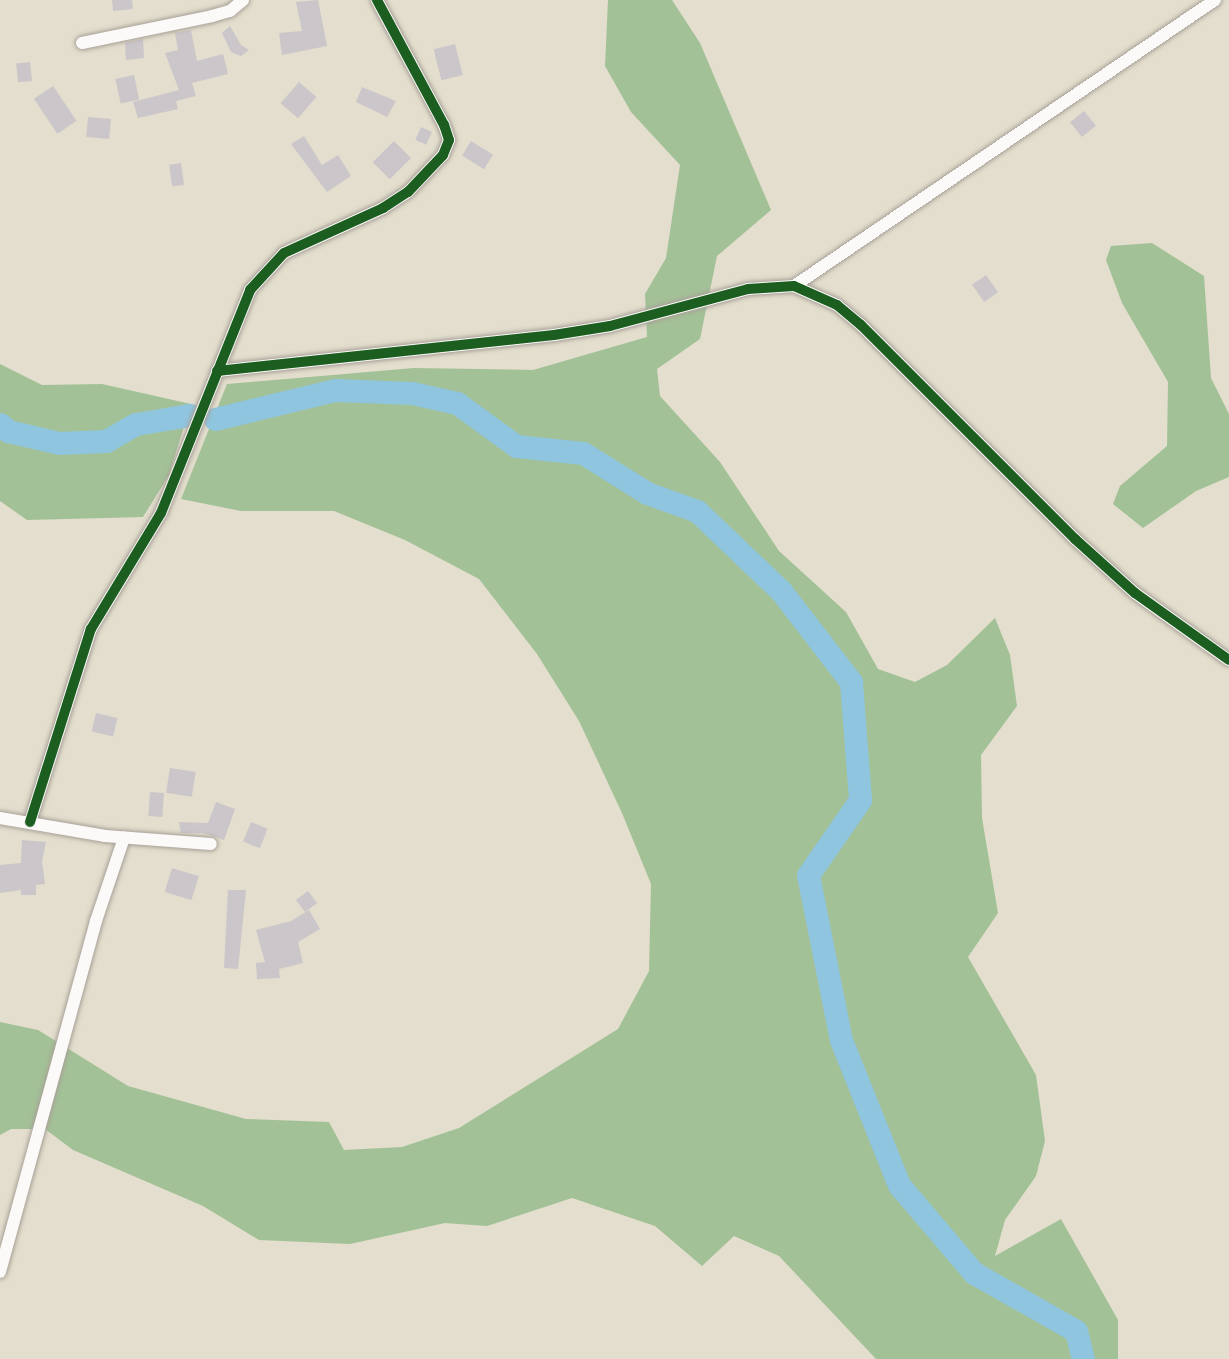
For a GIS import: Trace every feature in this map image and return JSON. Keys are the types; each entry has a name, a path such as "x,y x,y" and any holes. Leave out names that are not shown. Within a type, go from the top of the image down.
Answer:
{"street":[{"path":"82,43 212,16 243,0"},
{"path":"30,822 91,629 161,513 250,290 270,265 302,243 383,208 408,192 443,155 449,140 444,125 377,0"},
{"path":"794,286 1215,0"},
{"path":"217,370 554,335 623,323 748,289 794,286 837,305 861,325 1075,540 1135,593 1229,660"},
{"path":"0,818 124,838 211,844"},
{"path":"0,1272 96,922 124,838"}],"green space":[{"path":"608,0 672,0 700,43 771,210 717,256 700,339 657,369 660,396 720,462 779,551 846,612 878,669 915,682 947,665 995,618 1010,655 1017,706 981,755 982,818 998,913 968,957 1036,1075 1045,1141 1036,1176 1005,1220 995,1256 1061,1219 1118,1320 1118,1359 876,1359 779,1256 734,1236 702,1266 655,1226 572,1198 487,1226 445,1223 350,1244 259,1240 203,1206 73,1150 45,1129 11,1129 0,1135 0,1022 38,1030 128,1086 246,1119 329,1122 344,1150 402,1147 459,1128 618,1029 649,971 651,884 622,813 579,721 537,654 479,579 405,540 334,511 241,511 181,499 227,384 414,368 533,370 647,337 645,294 666,258 680,165 631,112 605,66"},
{"path":"1152,243 1204,276 1211,378 1229,414 1229,477 1196,491 1143,528 1113,504 1120,486 1167,446 1168,382 1122,303 1106,260 1111,246"},
{"path":"0,364 42,385 102,384 191,404 169,475 143,517 27,520 0,501"}],"building":[{"path":"112,0 132,0 133,9 113,11"},
{"path":"318,0 327,46 282,55 279,33 302,31 296,2"},
{"path":"230,26 241,45 249,50 241,56 231,52 222,33"},
{"path":"191,30 197,61 223,54 228,74 192,83 196,96 176,101 178,109 138,118 133,102 179,90 165,53 178,50 175,33"},
{"path":"143,39 144,58 126,60 125,43"},
{"path":"455,44 463,75 441,80 434,49"},
{"path":"30,62 32,81 18,82 16,63"},
{"path":"134,75 139,99 121,103 115,79"},
{"path":"299,82 316,97 298,118 281,103"},
{"path":"53,86 76,121 57,134 34,99"},
{"path":"362,87 396,101 387,117 356,102"},
{"path":"1084,111 1096,126 1082,137 1070,122"},
{"path":"88,117 111,119 109,139 86,137"},
{"path":"421,127 432,132 426,145 415,140"},
{"path":"304,136 322,165 338,155 351,176 327,192 291,144"},
{"path":"394,141 411,158 390,179 373,162"},
{"path":"471,141 493,155 484,169 462,155"},
{"path":"181,163 184,185 172,186 169,165"},
{"path":"986,275 998,292 984,302 972,285"},
{"path":"96,713 117,718 113,736 92,732"},
{"path":"170,768 196,772 192,797 166,793"},
{"path":"150,792 164,793 162,817 148,816"},
{"path":"216,802 235,809 224,840 203,833 181,833 179,822 208,823"},
{"path":"251,822 268,829 260,848 243,841"},
{"path":"22,840 46,842 42,861 45,884 36,885 36,895 21,895 21,890 0,893 0,865 21,863"},
{"path":"172,868 199,876 191,900 165,892"},
{"path":"228,890 246,890 238,969 224,968"},
{"path":"308,891 317,903 305,912 296,900"},
{"path":"309,910 320,929 298,942 303,963 279,969 280,978 257,979 256,963 265,962 256,930 291,921"}],"waterway":[{"path":"215,419 335,390 412,393 457,403 516,446 583,453 647,493 697,511 781,591 851,682 860,800 808,875 841,1040 899,1185 974,1273 1076,1331 1083,1359"},
{"path":"0,424 8,431 59,443 106,441 136,424 190,415"}],"cycle path":[{"path":"30,822 91,629 161,513 250,290 284,253 383,208 408,192 443,155 449,140 444,125 377,0"},
{"path":"217,371 554,335 610,326 748,289 794,286 837,305 861,325 1075,539 1135,593 1229,660"}]}
